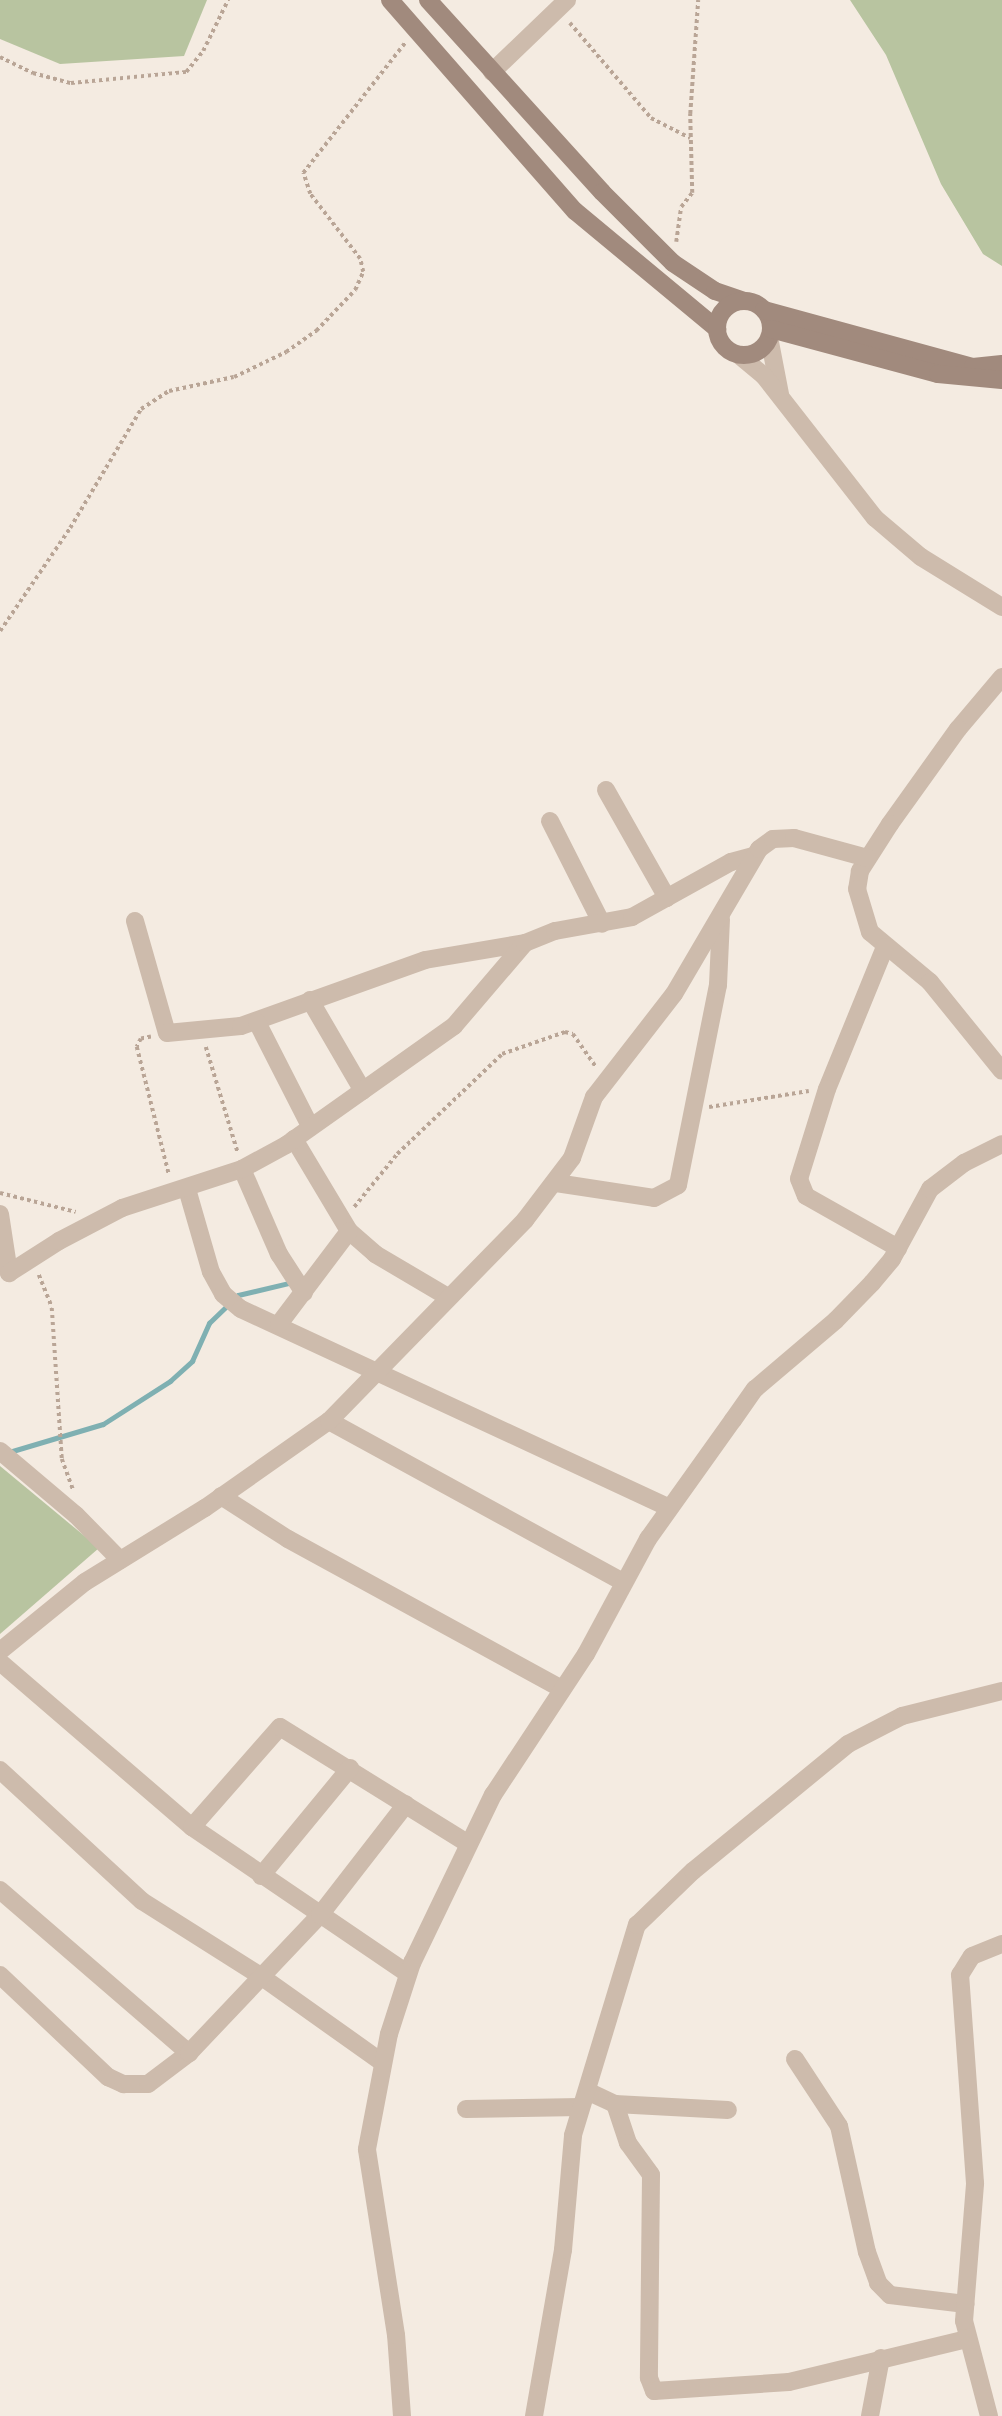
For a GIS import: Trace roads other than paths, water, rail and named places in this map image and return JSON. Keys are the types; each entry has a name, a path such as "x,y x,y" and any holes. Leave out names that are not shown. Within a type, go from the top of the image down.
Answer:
{"street":[{"path":"390,0 575,211 717,329 723,346 739,355 781,398 843,481 895,537 1002,607"},
{"path":"428,0 492,72 673,263 715,291 764,310 972,367 1002,364"},
{"path":"492,72 563,5"},
{"path":"717,329 722,312 744,301"},
{"path":"764,310 781,398"},
{"path":"739,355 757,352 770,333"},
{"path":"770,333 938,374 1002,380"},
{"path":"1002,677 935,758 867,858 860,871 858,901 870,932 930,982 1002,1071"},
{"path":"606,790 667,898"},
{"path":"551,821 601,924"},
{"path":"0,1651 85,1582 221,1496 329,1421 380,1370 556,1183 572,1158 593,1097 674,994 721,916 752,856 767,842 781,837 810,841 867,858"},
{"path":"135,921 167,1033 201,1031 257,1022 310,1000 425,960 525,943 555,931 632,917 731,862 752,856"},
{"path":"556,1183 654,1198 671,1193 684,1170 697,1108 718,985 721,916"},
{"path":"0,1214 9,1273 27,1259 102,1218 242,1169 294,1139 454,1026 525,943"},
{"path":"885,947 827,1088 800,1167 801,1188 818,1204 898,1248"},
{"path":"310,1000 363,1091"},
{"path":"257,1022 310,1126"},
{"path":"294,1139 347,1228 375,1254 448,1297"},
{"path":"402,2416 396,2335 368,2149 383,2063 408,1974 469,1844 494,1795 562,1689 622,1581 669,1508 755,1389 836,1320 898,1248 930,1189 964,1163 1002,1144"},
{"path":"242,1169 279,1254 304,1293"},
{"path":"180,1191 211,1272 223,1294 241,1309 380,1370 669,1508"},
{"path":"279,1324 304,1293 347,1228"},
{"path":"329,1421 622,1581"},
{"path":"0,1451 76,1516 120,1560"},
{"path":"221,1496 288,1539 562,1689"},
{"path":"0,1662 192,1827 408,1974"},
{"path":"534,2416 563,2249 569,2159 629,1942 648,1911 848,1744 902,1716 1002,1690"},
{"path":"192,1827 277,1728 288,1730 469,1844"},
{"path":"261,1876 350,1768"},
{"path":"0,1770 142,1901 262,1977 383,2063"},
{"path":"0,1975 87,2059 123,2084 148,2084 189,2053 320,1915 406,1804"},
{"path":"0,1890 189,2053"},
{"path":"989,2416 967,2339 965,2304 975,2183 960,1975 972,1956 1002,1944"},
{"path":"795,2059 839,2126 878,2283 890,2295 965,2304"},
{"path":"466,2109 584,2099 615,2104 728,2110"},
{"path":"615,2104 628,2143 651,2175 652,2390 789,2382 967,2339"},
{"path":"870,2416 881,2358"}],"waterway":[{"path":"9,1452 103,1424 170,1381 192,1361 209,1323 238,1295 293,1282"}]}
